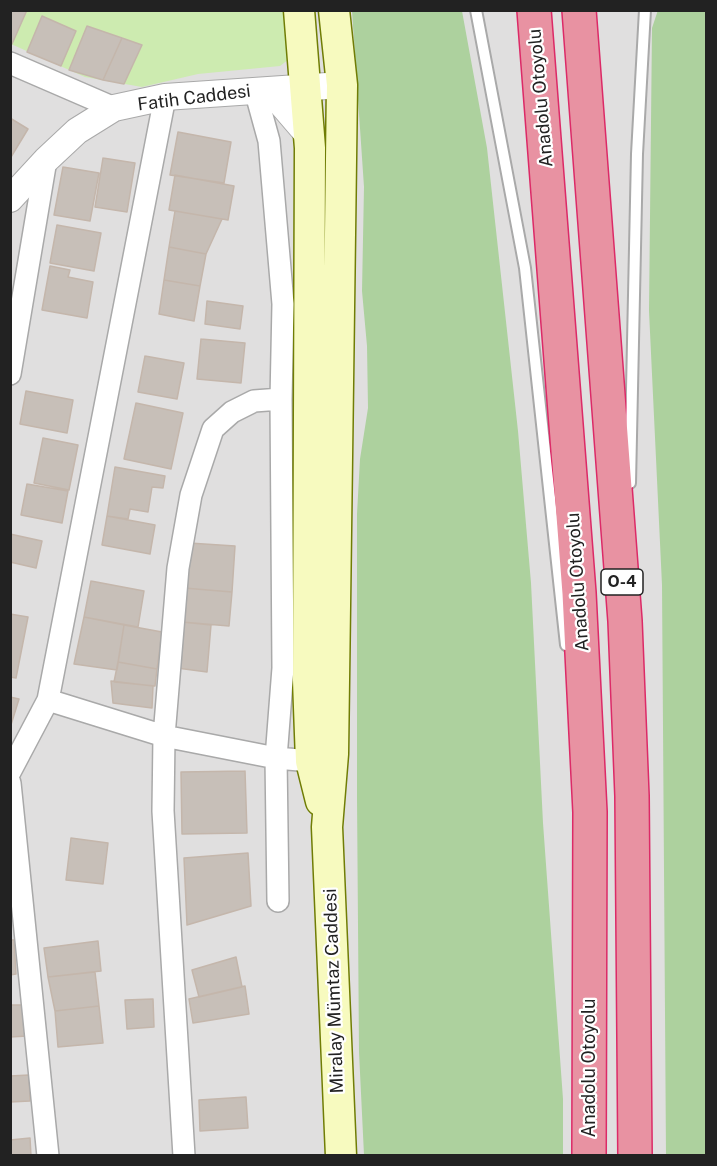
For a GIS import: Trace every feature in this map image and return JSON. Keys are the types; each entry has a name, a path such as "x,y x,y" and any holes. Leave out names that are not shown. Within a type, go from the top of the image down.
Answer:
{"highway":[{"name":"Anadolu Otoyolu","path":"534,10 579,593 590,812 589,1155"},
{"name":"O-4","path":"579,10 626,621 632,796 635,1155"}],"main road":[{"path":"299,10 309,136 308,680 311,761 327,827"},
{"path":"327,827 333,754 342,85 334,10"},
{"name":"Miralay Mümtaz Caddesi","path":"327,827 340,1155"}],"street":[{"path":"10,63 114,108"},
{"name":"Fatih Caddesi","path":"10,199 77,131 114,108 165,97 342,85"},
{"path":"255,90 279,101 309,136"},
{"path":"255,90 269,141 281,280 283,668 276,758 279,901"},
{"path":"10,772 48,700 165,97"},
{"path":"10,374 46,160"},
{"path":"184,1155 163,811 164,736 178,568 191,495 207,441 213,429 232,412 254,401 281,399"},
{"path":"48,700 164,736 276,758 311,761"},
{"path":"10,783 48,1155"}],"lane":[{"path":"476,10 525,268 567,654"},
{"path":"630,490 637,154 645,10"},
{"path":"626,621 629,514"},
{"path":"572,688 590,812"}],"shaded area":[{"path":"11,11 706,11 706,1155 11,1155"}],"green space":[{"path":"286,10 293,56 280,66 198,74 142,87 85,77 11,44 11,11"},
{"path":"658,10 706,11 706,1156 666,1155 662,585 649,311 652,28"},
{"path":"352,11 462,11 487,148 518,431 531,583 543,823 563,1099 563,1155 364,1155 359,1052 357,514 360,459 368,408 367,346 362,291 364,187"}],"building":[{"path":"10,10 27,10 12,44 10,44"},
{"path":"42,16 76,31 61,66 27,52"},
{"path":"87,26 122,38 103,80 69,70"},
{"path":"122,38 142,45 124,84 103,80"},
{"path":"10,118 28,129 11,157 10,157"},
{"path":"178,132 231,142 224,183 170,175"},
{"path":"103,158 135,163 127,212 95,207"},
{"path":"63,167 99,173 90,221 54,215"},
{"path":"175,175 234,186 228,220 169,210"},
{"path":"175,211 222,219 206,254 169,247"},
{"path":"57,225 101,233 94,271 50,263"},
{"path":"169,247 206,254 200,286 164,280"},
{"path":"50,266 70,270 68,277 93,282 87,318 42,310"},
{"path":"164,280 200,286 194,321 159,314"},
{"path":"207,301 243,306 240,329 205,324"},
{"path":"201,339 245,343 241,383 197,379"},
{"path":"145,356 184,363 177,399 138,392"},
{"path":"26,391 73,400 67,433 20,424"},
{"path":"136,403 183,413 171,469 124,459"},
{"path":"43,438 78,445 69,490 34,483"},
{"path":"115,467 165,476 163,488 152,487 148,512 130,509 128,519 107,516"},
{"path":"27,484 68,491 62,523 21,515"},
{"path":"107,516 155,525 150,554 102,545"},
{"path":"10,534 42,541 36,568 10,562"},
{"path":"189,543 235,546 232,592 184,588"},
{"path":"91,581 144,591 138,627 84,617"},
{"path":"184,588 232,592 229,626 182,622"},
{"path":"10,614 28,617 16,678 10,677"},
{"path":"84,617 124,625 117,670 74,664"},
{"path":"182,622 211,625 207,672 177,668"},
{"path":"124,625 162,632 157,669 118,662"},
{"path":"118,662 157,669 155,686 114,682"},
{"path":"111,681 153,686 152,708 113,703"},
{"path":"10,697 19,699 10,728"},
{"path":"245,771 247,833 182,834 181,772"},
{"path":"71,838 108,843 103,884 66,880"},
{"path":"248,853 251,906 187,925 184,858"},
{"path":"10,940 14,940 16,974 10,975"},
{"path":"98,941 101,971 48,977 44,948"},
{"path":"236,957 242,987 199,997 192,970"},
{"path":"95,972 99,1006 55,1011 48,977"},
{"path":"245,986 249,1014 193,1023 189,999"},
{"path":"153,999 154,1027 127,1029 125,1000"},
{"path":"10,1005 25,1005 27,1036 10,1037"},
{"path":"99,1006 103,1043 58,1047 55,1011"},
{"path":"29,1075 30,1101 10,1102 10,1076"},
{"path":"246,1097 248,1128 200,1131 199,1100"},
{"path":"30,1138 31,1156 10,1156 10,1140"}]}
